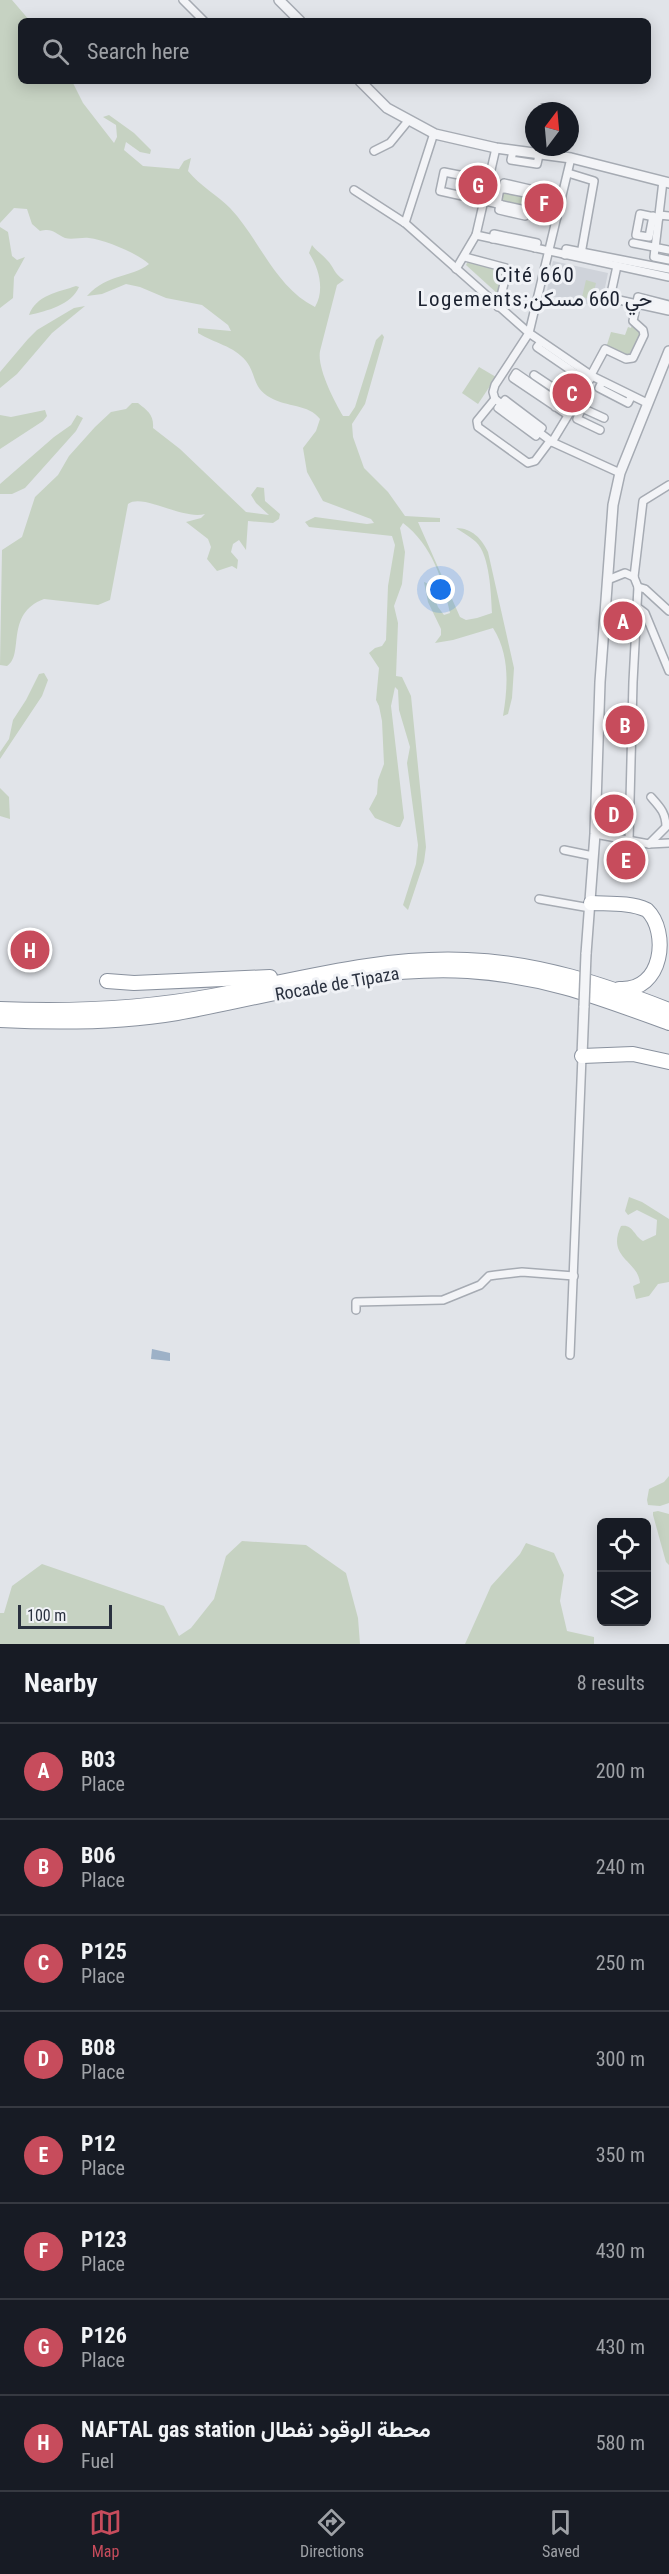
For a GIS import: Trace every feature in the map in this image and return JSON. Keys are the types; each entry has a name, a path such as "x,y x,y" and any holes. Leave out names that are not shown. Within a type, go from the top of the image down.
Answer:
{"highway":[{"path":"591,902 644,901 664,913 669,922"},
{"path":"591,902 645,909 662,923 667,933 669,946 662,968 655,978 645,985 624,989 593,982"},
{"name":"Rocade de Tipaza","path":"0,1009 77,1011 123,1009 212,996 353,967 389,962 469,960 545,970 593,982 669,1010"},
{"name":"Rocade de Tipaza","path":"0,1020 77,1022 174,1014 374,975 444,970 494,973 545,981 595,995 669,1023"},
{"path":"107,981 134,983 305,977"},
{"path":"582,1056 633,1054 669,1062"}],"street":[{"path":"183,0 201,18"},
{"path":"279,0 297,18"},
{"path":"363,84 387,108 434,133 496,148 571,158 666,182 655,216 644,237 643,245"},
{"path":"374,151 390,143 408,121"},
{"path":"405,223 434,133"},
{"path":"456,269 476,235 496,148"},
{"path":"488,406 488,399 494,388 529,333 571,158"},
{"path":"489,181 444,172 440,191 498,204"},
{"path":"568,173 594,181 581,255"},
{"path":"557,217 526,210 525,216 499,210 500,188 503,189 504,183 530,189 529,194 561,200"},
{"path":"354,190 405,223 498,307 541,342 591,376 647,403"},
{"path":"655,216 669,214"},
{"path":"655,216 654,257 669,260"},
{"path":"476,235 565,255 581,255 669,269"},
{"path":"633,243 669,250"},
{"path":"581,255 617,266 669,277"},
{"path":"465,257 506,272 498,307"},
{"path":"617,266 610,298 669,311"},
{"path":"495,399 477,421 477,425 527,463 535,461 572,409 605,349 626,359 633,357 644,335 643,330 633,321 638,297 669,304"},
{"path":"570,1355 586,954 595,834 600,694 610,579 611,522 620,473 669,351"},
{"path":"555,407 558,402 516,373 513,378 555,407 572,409"},
{"path":"534,375 579,414"},
{"path":"494,388 495,399 551,441 620,473"},
{"path":"600,430 577,419 582,408 604,418"},
{"path":"629,840 638,587 634,577 643,501 669,485"},
{"path":"610,579 626,573 634,577"},
{"path":"638,587 645,589 669,611"},
{"path":"637,607 645,613 669,671"},
{"path":"649,844 666,827 664,812 651,797"},
{"path":"595,834 649,844 669,843"},
{"path":"564,850 593,856"},
{"path":"539,899 591,902"},
{"path":"356,1310 356,1302 443,1300 480,1285 489,1276 522,1272 574,1276"}],"shaded area":[{"path":"553,261 608,273 601,307 546,295"}],"green space":[{"path":"0,0 12,0 27,18 18,18 18,84 74,84 83,103 114,143 117,137 116,125 103,117 109,115 134,133 151,150 150,154 140,152 126,142 124,150 143,166 179,169 184,161 191,158 188,171 230,208 289,288 315,307 320,294 320,279 309,253 312,245 344,280 337,285 320,351 321,366 327,384 343,416 349,416 355,407 376,340 382,334 384,337 365,404 352,424 353,437 364,468 388,492 405,516 440,518 440,522 418,522 460,617 466,620 492,613 490,586 487,565 481,548 474,540 456,528 462,528 476,535 483,543 488,552 514,668 512,698 508,714 503,716 506,671 499,638 493,628 435,643 441,635 441,629 428,602 424,582 429,584 438,607 444,615 450,613 444,588 429,552 403,523 400,528 405,552 402,584 394,606 398,623 396,676 402,677 411,696 426,847 424,862 408,910 403,905 416,864 418,845 407,763 410,747 399,710 398,690 395,687 391,706 404,818 400,827 397,827 375,818 369,809 377,794 378,780 384,764 382,721 376,700 379,668 369,653 382,646 386,640 388,586 395,545 392,536 309,527 305,522 315,517 374,523 371,519 323,501 307,472 303,448 316,431 320,419 304,408 277,401 265,394 241,356 230,348 198,333 198,328 231,331 228,325 202,305 166,298 126,284 102,294 87,296 103,283 135,272 149,264 129,251 103,241 89,238 68,239 51,231 40,231 32,224 27,209 14,208 0,223"},
{"path":"502,192 541,200 540,205 546,206 544,211 500,201"},
{"path":"0,227 8,232 12,256 17,260 25,257 14,277 13,298 0,308"},
{"path":"468,261 506,270 499,295 466,265"},
{"path":"586,280 596,283 592,299 582,297"},
{"path":"76,286 79,287 75,293 64,303 29,315 32,308 42,299"},
{"path":"85,306 52,333 17,374 0,388 0,372 37,330 74,308"},
{"path":"632,324 641,332 629,355 606,348 611,332 625,335"},
{"path":"479,367 496,377 478,404 462,393"},
{"path":"132,403 138,403 147,411 151,416 153,428 180,449 246,512 269,515 251,495 257,487 264,488 265,501 280,514 279,519 273,523 248,521 246,550 239,540 233,544 231,552 238,560 237,569 232,566 217,571 207,559 211,547 208,539 186,522 201,518 205,514 185,513 143,502 128,504 110,600 98,605 44,599 32,606 24,614 19,624 12,661 7,666 0,665 2,550 22,537 35,497 58,475 69,456 111,412 126,409"},
{"path":"45,410 47,416 43,421 0,449 0,415 11,417"},
{"path":"77,415 83,418 76,431 25,488 12,494 0,494 0,484 71,425"},
{"path":"44,673 48,680 42,696 0,759 0,752 9,739 13,720 39,674"},
{"path":"0,788 9,797 10,819 0,816"},
{"path":"629,1197 642,1202 669,1219 669,1282 658,1284 649,1296 636,1299 633,1286 640,1283 638,1275 620,1252 617,1237 621,1226 625,1226 643,1241 656,1235 657,1220 637,1210 628,1215 625,1211"},
{"path":"669,1476 669,1503 660,1506 648,1505 649,1489 664,1482"},
{"path":"653,1512 669,1514 669,1565 666,1562 653,1515"},
{"path":"242,1541 306,1545 346,1573 358,1618 360,1644 0,1644 0,1613 4,1613 12,1586 42,1564 164,1606 179,1636 191,1628 214,1599 226,1556"},
{"path":"526,1543 554,1553 564,1575 560,1601 567,1631 594,1637 594,1644 465,1644 491,1586 520,1554"}],"water":[{"path":"152,1349 170,1353 170,1361 151,1359"}],"place":[{"name":"P126","path":"478,185"},
{"name":"P123","path":"544,203"},
{"name":"P125","path":"572,393"},
{"name":"B03","path":"623,621"},
{"name":"B06","path":"625,725"},
{"name":"B08","path":"614,814"},
{"name":"P12","path":"626,860"},
{"name":"NAFTAL gas station محطة الوقود نفطال","path":"30,950"}],"district":[{"name":"Cité 660 Logements;حي 660 مسكن","path":"535,287"}]}
